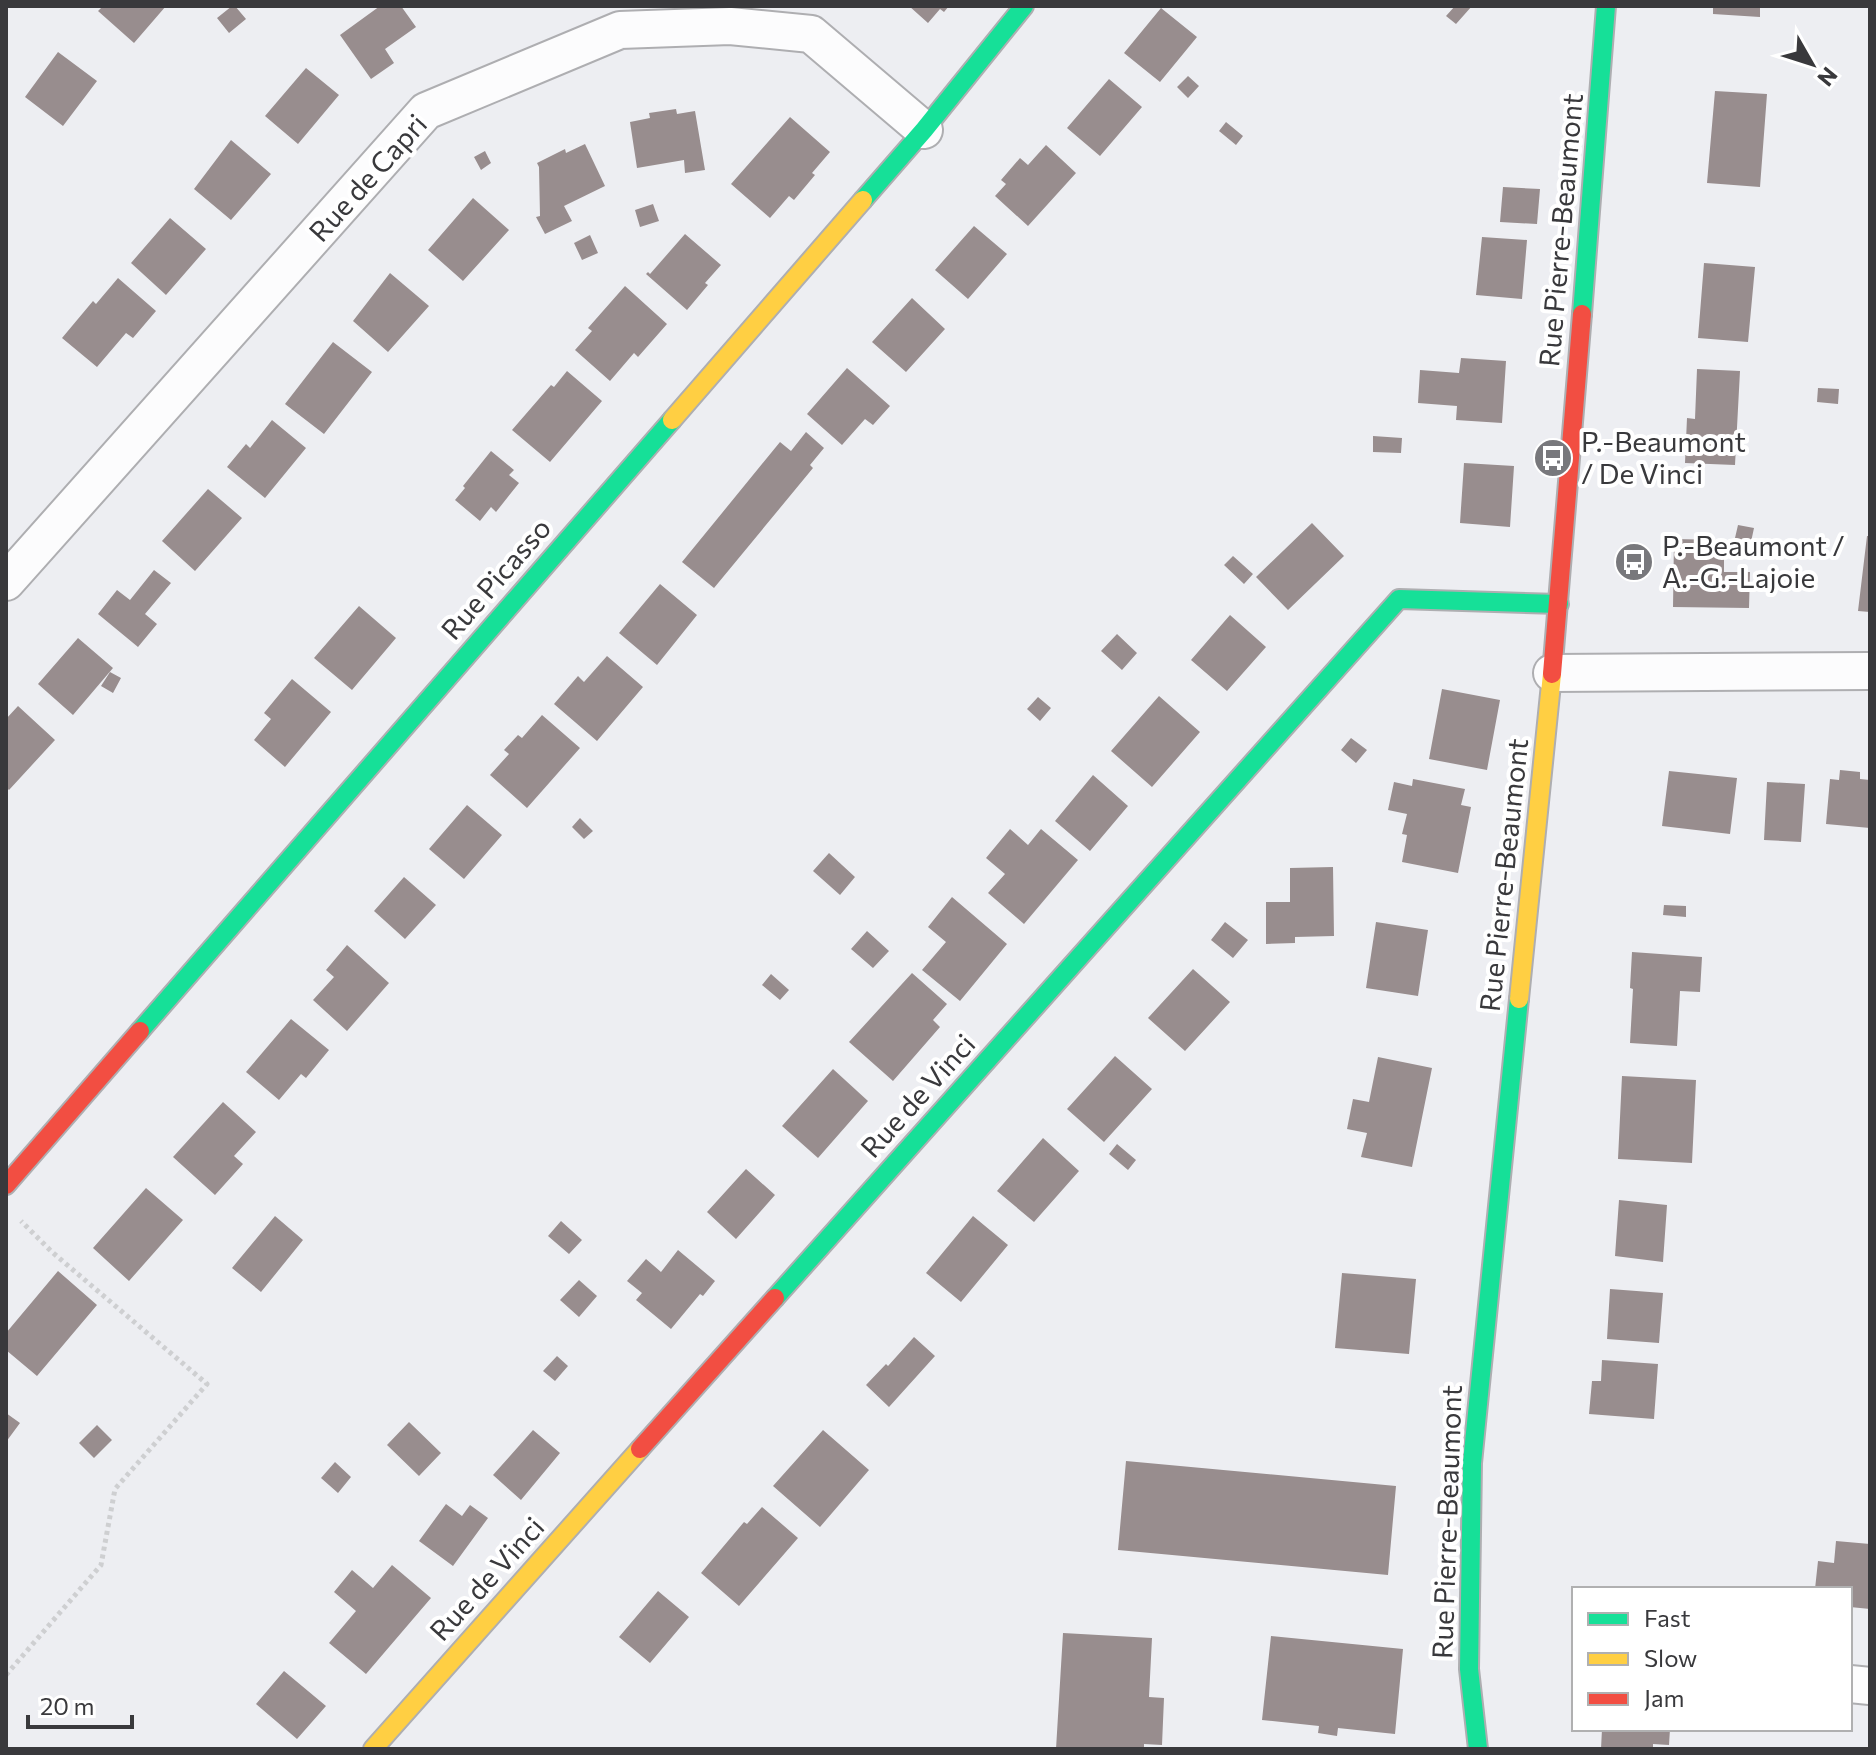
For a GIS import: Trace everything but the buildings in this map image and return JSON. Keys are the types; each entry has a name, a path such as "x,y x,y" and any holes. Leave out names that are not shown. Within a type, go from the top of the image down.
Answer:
{"street":[{"name":"Rue Picasso","path":"6,1185 924,130 1024,6"},
{"name":"Rue Pierre-Beaumont","path":"1478,1749 1469,1669 1472,1463 1559,604 1606,6"},
{"name":"Rue de Capri","path":"6,582 426,111 620,30 730,26 811,34 924,130"},
{"name":"Rue de Vinci","path":"373,1749 1399,599 1559,604"},
{"path":"1552,673 1870,671"}],"path":[{"path":"6,1675 101,1565 115,1489 207,1384 52,1252 21,1221"}],"traffic: fast":[{"path":"863,200 1024,6"},
{"path":"1582,314 1606,6"},
{"path":"140,1031 672,420"},
{"path":"775,1298 1399,599 1559,604"},
{"path":"1478,1749 1469,1669 1472,1463 1519,999"}],"traffic: slow":[{"path":"672,420 863,200"},
{"path":"1519,999 1552,674"},
{"path":"373,1749 640,1449"}],"traffic: jam":[{"path":"1552,674 1582,314"},
{"path":"6,1185 140,1031"},
{"path":"640,1449 775,1298"}],"place":[{"name":"P.-Beaumont / De Vinci","path":"1553,458"},
{"name":"P.-Beaumont / A.-G.-Lajoie","path":"1634,562"}]}
